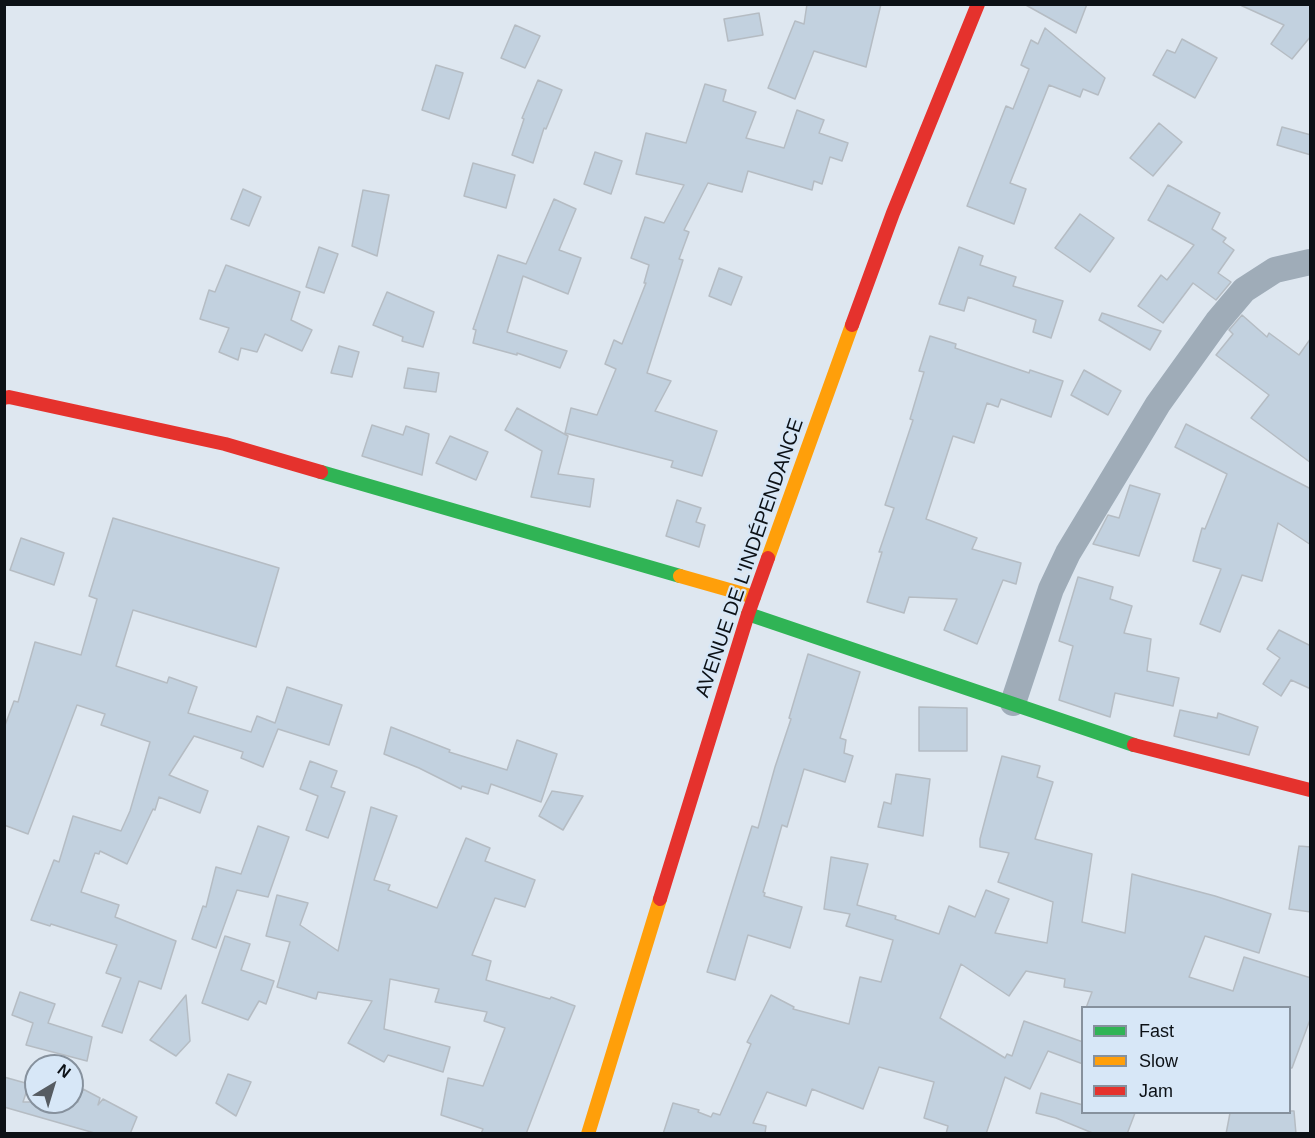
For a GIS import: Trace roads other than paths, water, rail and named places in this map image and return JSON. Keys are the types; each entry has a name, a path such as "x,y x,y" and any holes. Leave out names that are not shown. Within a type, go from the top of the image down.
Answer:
{"street":[{"name":"AVENUE DE L'INDÉPENDANCE","path":"588,1134 748,614 893,213 978,4"},
{"path":"1013,704 1051,589 1068,553 1158,404 1217,322 1244,290 1275,270 1311,262"},
{"path":"6,396 225,444 754,597"},
{"path":"748,614 1137,746 1311,790"}]}
